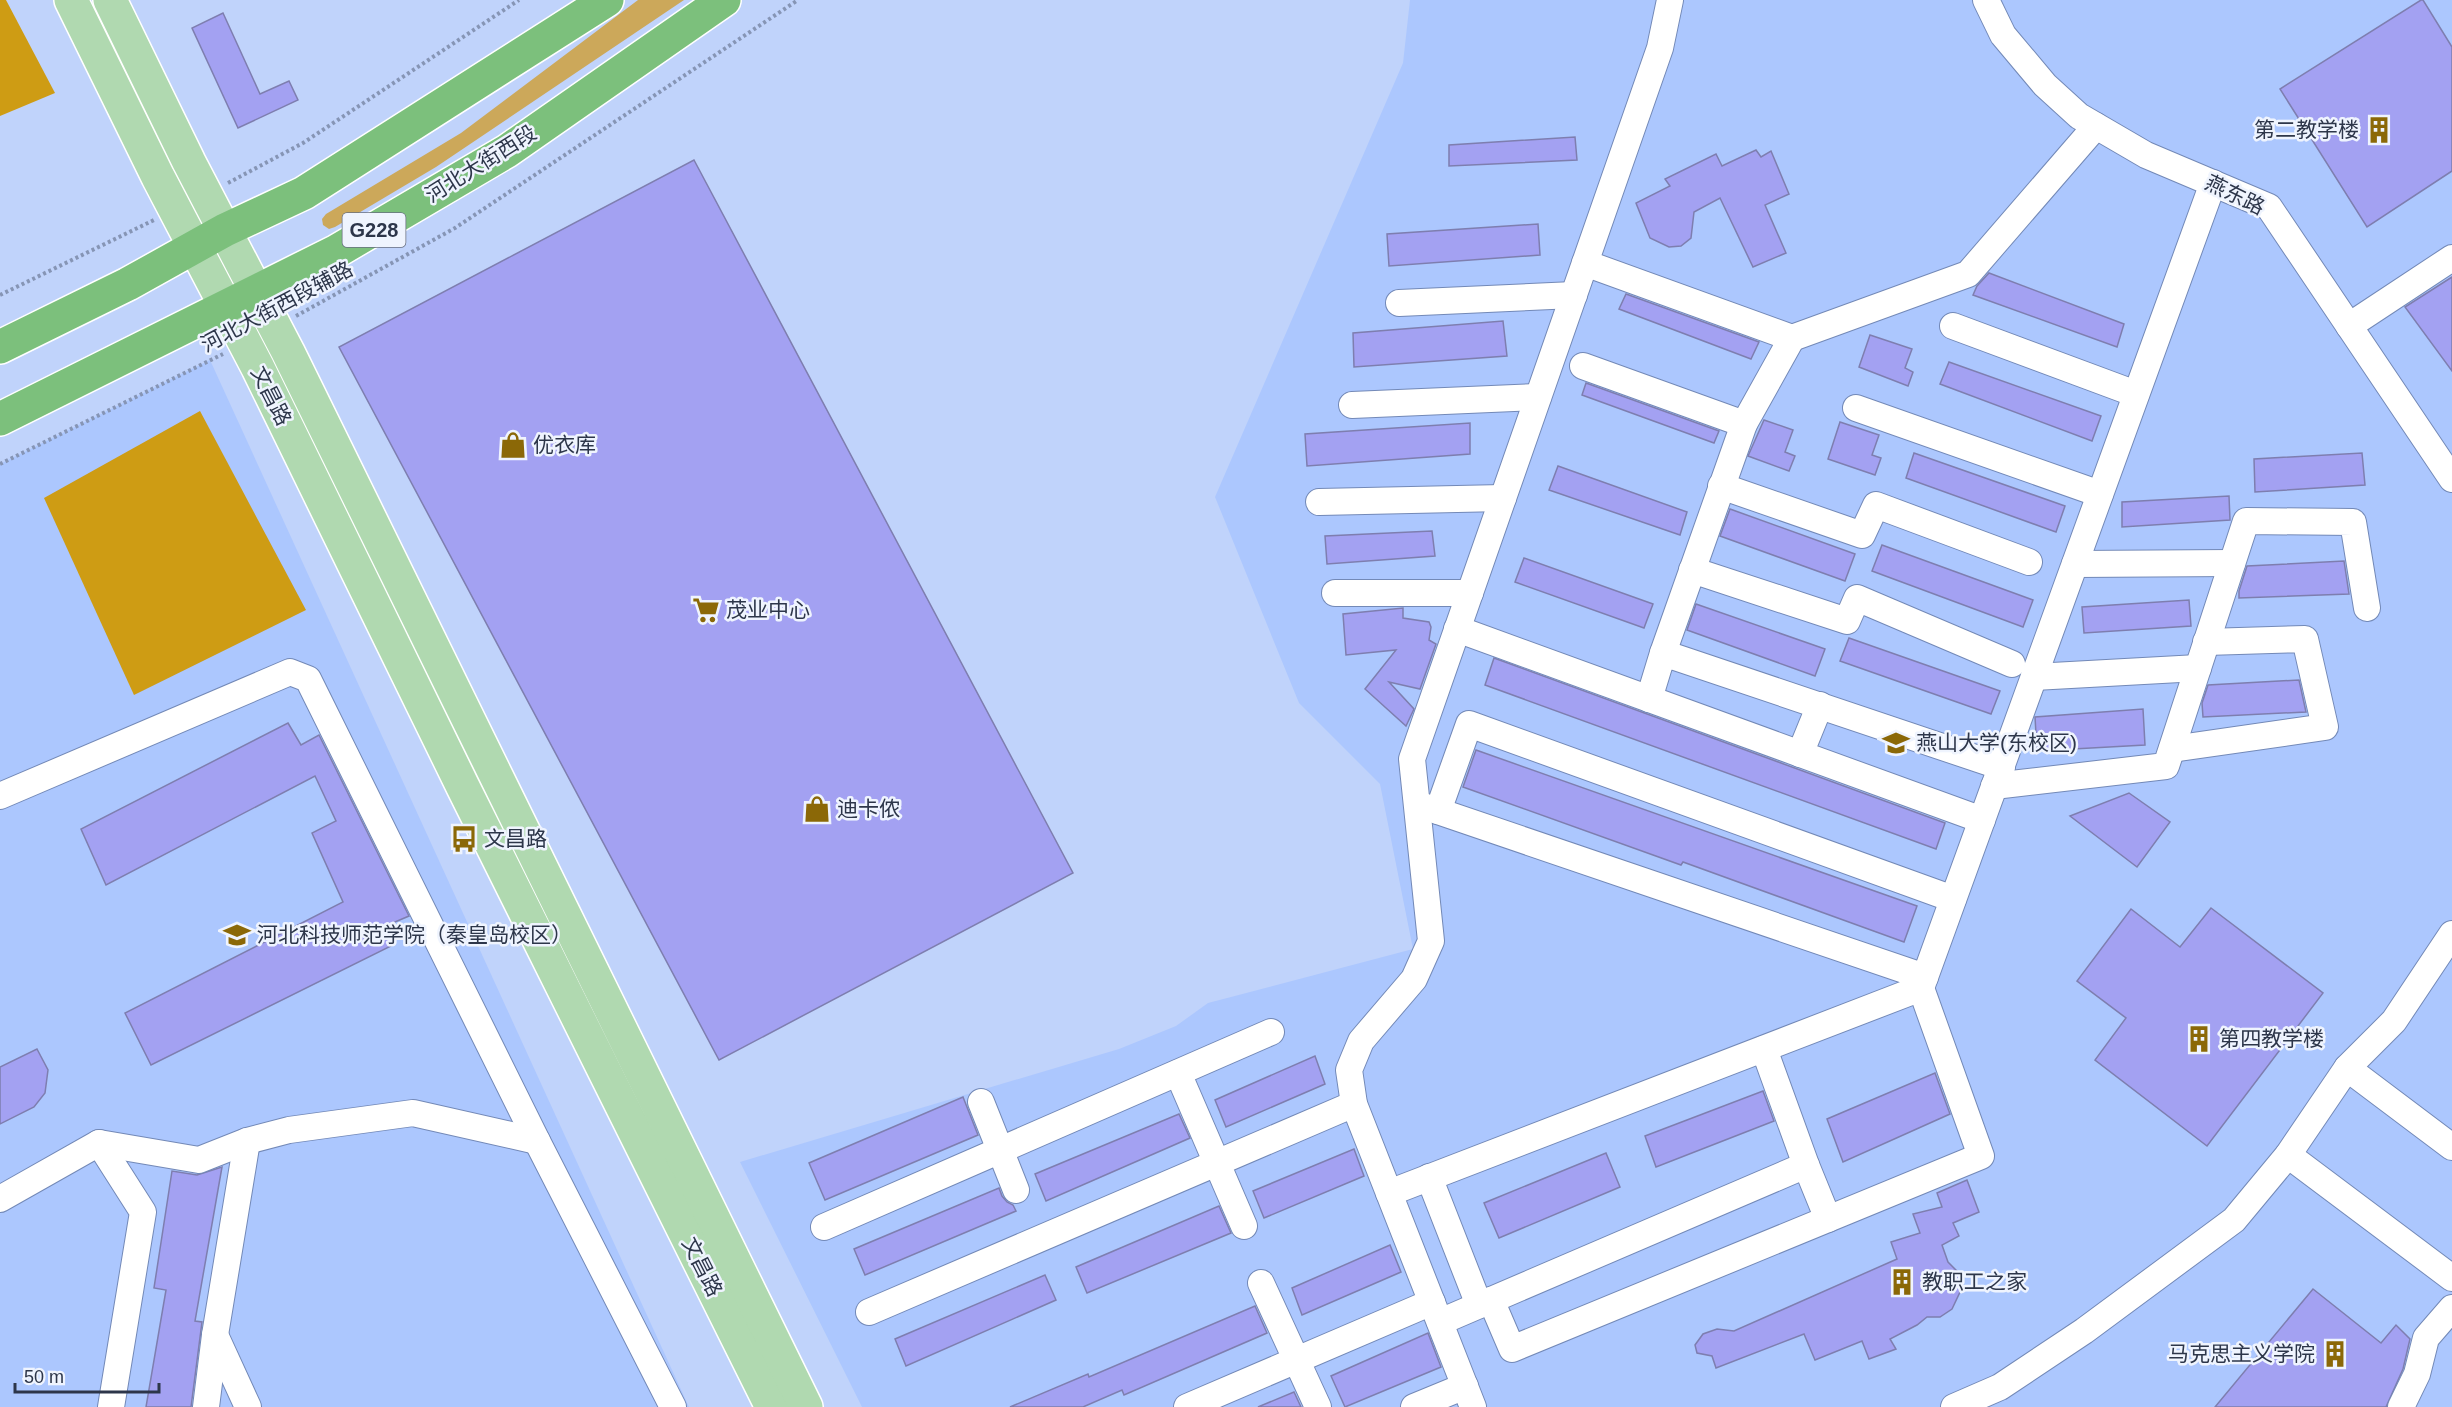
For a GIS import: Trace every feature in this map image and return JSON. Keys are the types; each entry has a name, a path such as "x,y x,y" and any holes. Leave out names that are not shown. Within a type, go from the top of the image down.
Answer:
{"highway":[{"path":"0,347 128,284 225,230 304,193 607,0"},
{"name":"河北大街西段","path":"0,419 337,251 507,152 724,0"}],"main road":[{"name":"文昌路","path":"71,0 243,343 258,368 468,798 772,1407"},
{"name":"文昌路","path":"111,0 288,352 806,1407"}],"street":[{"path":"1414,1407 1469,1396 1354,1104 1349,1070 1361,1041 1414,979 1431,941 1427,808 1412,759 1660,48 1670,0"},
{"name":"燕东路","path":"1986,0 2003,35 2045,85 2079,116 2146,155 2269,207 2452,479"},
{"path":"1585,263 1792,338 1968,274 2096,126"},
{"path":"1429,1177 1485,1303 1512,1349 1981,1156 1923,983 2212,183"},
{"path":"2349,326 2452,258"},
{"path":"1399,303 1574,294"},
{"path":"1953,326 2136,394"},
{"path":"1649,699 1663,652 1744,424 1792,338"},
{"path":"1583,366 1744,424"},
{"path":"1352,405 1538,397"},
{"path":"1856,408 2100,494"},
{"path":"1721,486 1862,535 1876,506 2029,562"},
{"path":"1318,502 1503,498"},
{"path":"1663,652 1820,705 1998,776 2166,766 2246,520 2353,522 2367,608"},
{"path":"2075,564 2232,563"},
{"path":"1692,570 1847,621 1857,598 2012,664"},
{"path":"1335,593 1470,593"},
{"path":"1457,629 1982,820"},
{"path":"2172,749 2325,727 2305,639 2206,642"},
{"path":"2034,677 2198,668"},
{"path":"0,796 290,672 308,679 537,1141 673,1407"},
{"path":"1800,754 1820,705"},
{"path":"1427,808 1469,724 1953,899"},
{"path":"1427,808 1923,983"},
{"path":"1954,1407 2000,1387 2084,1331 2235,1220 2288,1155 2347,1068 2394,1021 2452,934"},
{"path":"1389,1193 1764,1049 1923,983"},
{"path":"824,1227 1271,1032"},
{"path":"1764,1049 1828,1219"},
{"path":"2347,1068 2452,1147"},
{"path":"1178,1073 1244,1226"},
{"path":"981,1102 1016,1190"},
{"path":"869,1312 1354,1104"},
{"path":"0,1199 99,1143 199,1160 247,1141 289,1130 413,1113 537,1141"},
{"path":"206,1407 215,1335 247,1141"},
{"path":"99,1143 143,1212 111,1407"},
{"path":"2288,1155 2452,1278"},
{"path":"1187,1407 1296,1360 1436,1312 1485,1303 1806,1165"},
{"path":"1261,1283 1318,1407"},
{"path":"2401,1407 2417,1374 2426,1338 2452,1308"},
{"path":"215,1335 248,1407"}],"path":[{"path":"207,194 303,143 519,0"},
{"name":"河北大街西段辅路","path":"274,328 455,228 798,0"},
{"path":"0,295 176,209"},
{"name":"河北大街西段辅路","path":"0,464 243,343"}],"shaded area":[{"path":"0,0 6,0 55,93 0,116"},
{"path":"638,0 684,0 436,167 335,227 329,229 323,225 322,219 326,214 461,133"},
{"name":"燕山大学(东校区)","path":"1410,0 2452,0 2452,1407 862,1407 740,1162 1119,1049 1176,1026 1208,1003 1413,949 1380,784 1299,703 1215,497 1403,63"},
{"name":"河北科技师范学院（秦皇岛校区）","path":"210,360 689,1407 0,1407 0,464"},
{"path":"200,411 306,610 134,695 44,498"}],"building":[{"name":"第二教学楼","path":"2421,0 2452,47 2452,171 2367,227 2280,89"},
{"path":"223,13 260,94 289,81 298,100 238,128 192,28"},
{"path":"1575,137 1577,160 1449,166 1449,145"},
{"path":"1756,150 1761,157 1771,151 1789,194 1765,205 1786,253 1753,267 1720,198 1694,212 1691,238 1681,246 1669,247 1650,238 1636,203 1670,186 1665,179 1716,154 1722,166"},
{"name":"茂业中心","path":"694,160 1073,873 719,1060 339,347"},
{"path":"1538,224 1540,255 1389,266 1387,234"},
{"path":"1989,273 2124,324 2117,347 1973,295 1977,286"},
{"path":"2452,277 2452,371 2405,307"},
{"path":"1626,294 1759,342 1751,359 1619,309"},
{"path":"1503,321 1507,356 1354,367 1353,333"},
{"path":"1870,335 1912,349 1905,368 1913,372 1908,386 1859,367"},
{"path":"1949,362 2101,416 2092,441 1940,384"},
{"path":"1586,383 1719,431 1714,443 1582,395"},
{"path":"1764,420 1793,430 1785,452 1795,456 1789,471 1748,456"},
{"path":"1840,422 1879,435 1872,455 1881,458 1875,475 1828,459"},
{"path":"1470,423 1470,454 1307,466 1305,434"},
{"path":"1914,453 2065,506 2056,532 1906,478"},
{"path":"2362,453 2365,485 2255,492 2254,459"},
{"path":"1558,466 1687,512 1680,535 1549,490"},
{"path":"2229,496 2230,520 2122,527 2122,502"},
{"path":"1730,509 1855,554 1845,581 1720,536"},
{"path":"1432,531 1435,556 1327,564 1325,536"},
{"path":"1882,545 2033,600 2023,627 1872,571"},
{"path":"1524,558 1653,604 1644,628 1515,582"},
{"path":"2344,561 2349,594 2239,598 2247,566"},
{"path":"2189,600 2191,626 2084,633 2082,607"},
{"path":"1696,604 1825,649 1815,676 1687,630"},
{"path":"1403,608 1403,618 1429,622 1431,627 1429,640 1436,644 1420,689 1389,682 1414,709 1406,726 1365,689 1396,650 1346,655 1343,614"},
{"path":"1849,638 2000,691 1991,714 1840,661"},
{"path":"1494,658 1945,823 1936,849 1485,685"},
{"path":"2299,680 2306,712 2203,717 2202,703 2208,685"},
{"path":"2143,709 2145,745 2037,751 2035,717"},
{"path":"288,723 301,745 319,735 409,916 383,927 393,945 151,1065 125,1013 343,902 312,833 336,821 315,776 106,885 81,829"},
{"path":"1476,750 1917,906 1904,942 1683,862 1681,865 1463,787"},
{"path":"2129,793 2170,822 2137,867 2070,816"},
{"name":"第四教学楼","path":"2211,908 2323,993 2207,1146 2095,1060 2126,1018 2077,981 2131,909 2180,947"},
{"path":"37,1049 48,1070 45,1093 34,1107 0,1124 0,1067"},
{"path":"1315,1056 1325,1084 1226,1127 1215,1100"},
{"path":"1935,1073 1950,1114 1843,1162 1827,1119"},
{"path":"1763,1091 1774,1121 1656,1167 1645,1136"},
{"path":"963,1097 978,1135 825,1200 809,1163"},
{"path":"1179,1114 1190,1138 1046,1201 1035,1174"},
{"path":"1354,1149 1364,1176 1264,1218 1253,1191"},
{"path":"1606,1153 1620,1187 1499,1238 1484,1203"},
{"path":"222,1167 195,1321 202,1322 191,1407 146,1407 166,1290 154,1288 172,1171 197,1175"},
{"name":"教职工之家","path":"1967,1180 1979,1212 1953,1223 1959,1236 1942,1245 1948,1262 1958,1272 1960,1292 1952,1309 1940,1317 1927,1317 1890,1339 1896,1349 1869,1359 1862,1341 1815,1360 1804,1334 1716,1368 1712,1356 1697,1353 1695,1345 1703,1334 1717,1329 1734,1331 1897,1259 1891,1242 1920,1233 1913,1214 1942,1207 1937,1193"},
{"path":"999,1188 1002,1196 1013,1205 1016,1211 865,1275 854,1249"},
{"path":"1219,1206 1231,1233 1087,1293 1076,1267"},
{"path":"1390,1245 1401,1272 1302,1315 1292,1288"},
{"path":"1045,1275 1056,1300 906,1366 895,1339"},
{"name":"马克思主义学院","path":"2313,1289 2381,1343 2396,1325 2410,1339 2403,1369 2386,1407 2215,1407"},
{"path":"1255,1306 1267,1333 1124,1395 1122,1390 1083,1407 1010,1407 1088,1374 1089,1377"},
{"path":"1428,1333 1441,1367 1345,1407 1331,1376"},
{"path":"1294,1392 1301,1407 1258,1407"}],"place":[{"name":"第二教学楼","path":"2379,130"},
{"name":"优衣库","path":"513,445"},
{"name":"茂业中心","path":"706,610"},
{"name":"燕山大学(东校区)","path":"1896,743"},
{"name":"迪卡侬","path":"817,809"},
{"name":"文昌路","path":"464,839"},
{"name":"河北科技师范学院（秦皇岛校区）","path":"237,935"},
{"name":"第四教学楼","path":"2199,1039"},
{"name":"教职工之家","path":"1902,1282"},
{"name":"马克思主义学院","path":"2335,1354"}]}
